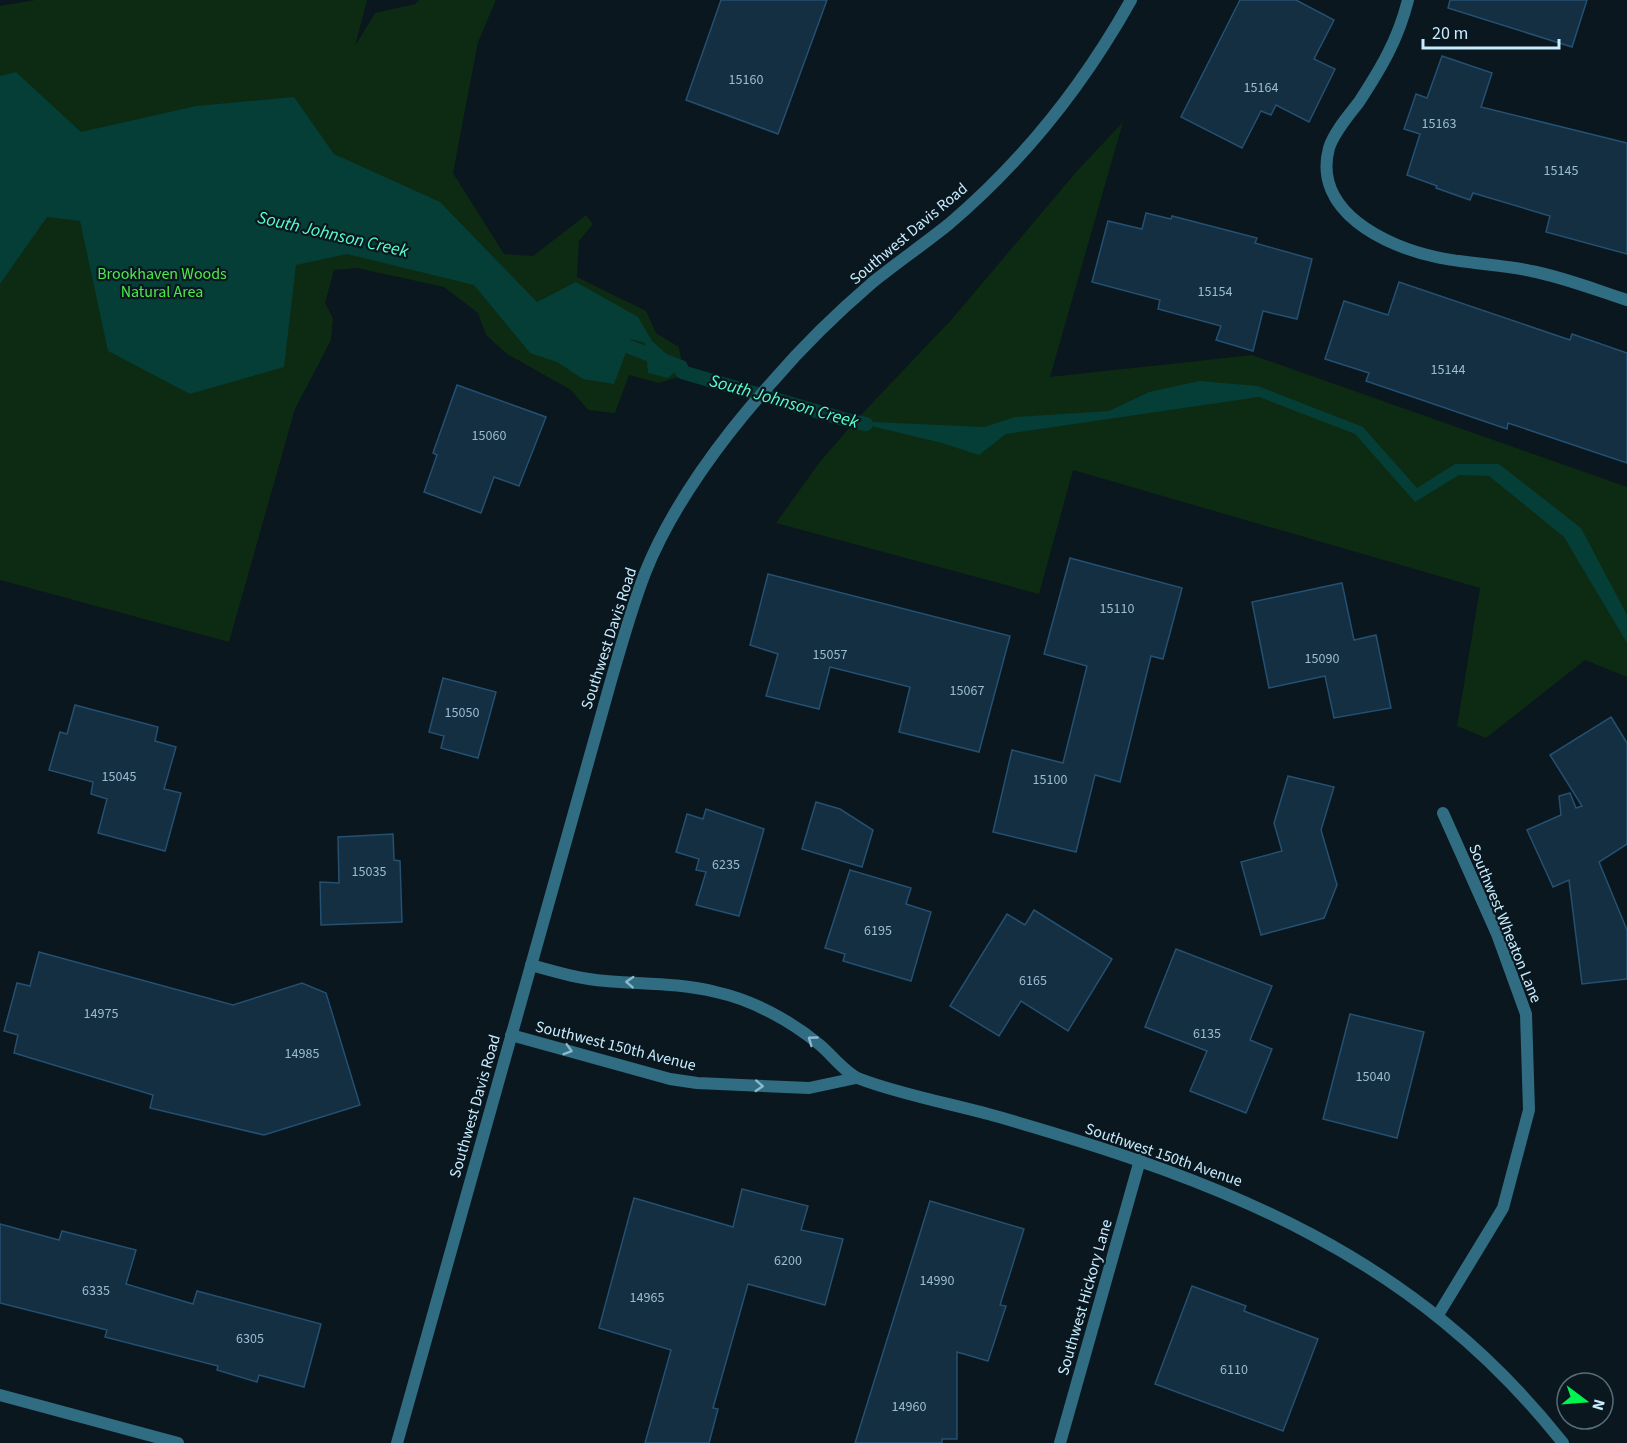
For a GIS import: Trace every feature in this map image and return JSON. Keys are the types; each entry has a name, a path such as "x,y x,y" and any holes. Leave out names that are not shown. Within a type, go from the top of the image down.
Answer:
{"street":[{"name":"Southwest Davis Road","path":"397,1443 609,688 646,571 684,499 734,425 815,337 873,283 949,223 1007,169 1089,70 1131,0"},
{"path":"1408,0 1388,57 1330,144 1325,168 1331,193 1344,211 1358,224 1408,249 1437,257 1532,271 1627,300"},
{"name":"Southwest Wheaton Lane","path":"1438,1315 1503,1208 1529,1110 1526,1014 1497,934 1443,813"},
{"name":"Southwest 150th Avenue","path":"531,965 578,977 718,992 785,1020 818,1043 856,1078"},
{"name":"Southwest 150th Avenue","path":"511,1035 670,1079 697,1083 808,1088 856,1078 1006,1119 1140,1160 1242,1199 1314,1235 1376,1271 1438,1315 1495,1367 1563,1443"},
{"name":"Southwest Hickory Lane","path":"1060,1443 1140,1160"},
{"path":"0,1395 178,1443"}],"green space":[{"name":"Brookhaven Woods Natural Area","path":"35,0 367,0 355,46 375,13 415,4 419,0 496,0 478,42 453,173 504,254 533,256 586,215 593,224 579,241 577,277 646,311 656,333 679,347 684,375 659,383 629,375 615,413 588,410 571,390 507,354 486,335 478,313 444,287 357,268 334,270 325,303 333,318 331,340 295,409 229,642 0,580 0,6"},
{"path":"1123,122 1050,377 1252,355 1627,487 1627,677 1585,660 1486,738 1457,726 1480,588 1073,470 1039,594 776,523 819,463 857,419 952,319 1077,171"}],"water":[{"path":"16,72 81,132 196,106 294,97 334,154 440,202 537,302 576,282 638,317 652,341 681,367 668,378 648,373 645,343 631,339 614,384 583,379 557,362 530,353 474,285 347,254 296,265 284,367 190,394 108,351 80,221 47,217 0,284 0,76"},
{"path":"1199,381 1258,386 1363,427 1417,488 1455,464 1499,464 1581,528 1627,615 1627,643 1564,537 1489,476 1459,475 1415,502 1355,434 1259,397 1006,434 979,455 942,443 850,421 984,427 1015,417 1109,411 1149,392"}],"building":[{"path":"721,0 827,0 778,134 686,100"},
{"path":"1240,0 1296,0 1334,20 1314,59 1335,69 1309,122 1276,105 1271,115 1261,111 1242,148 1181,117"},
{"path":"1450,0 1587,0 1572,47 1448,8"},
{"path":"1442,56 1492,73 1481,107 1627,143 1627,254 1546,232 1550,216 1473,193 1470,200 1407,175 1420,134 1404,129 1416,94 1427,98"},
{"path":"1146,213 1171,219 1172,216 1257,238 1255,243 1312,259 1297,319 1263,311 1253,351 1216,340 1221,326 1158,309 1160,300 1092,282 1108,221 1142,229"},
{"path":"1399,282 1570,340 1572,334 1627,353 1627,463 1508,423 1507,429 1366,381 1369,373 1325,359 1344,301 1388,315"},
{"path":"457,385 546,417 519,486 494,477 481,513 424,492 437,455 433,453"},
{"path":"1070,558 1182,588 1163,659 1151,656 1120,782 1095,775 1076,852 993,832 1012,750 1063,763 1087,666 1044,654"},
{"path":"768,574 1010,636 979,752 899,732 910,687 830,667 819,709 766,696 778,654 750,645"},
{"path":"1342,583 1354,640 1376,635 1391,708 1334,718 1325,676 1269,688 1252,602"},
{"path":"443,678 496,692 478,758 441,748 444,736 429,732"},
{"path":"75,705 158,727 155,741 176,747 164,789 181,793 165,851 98,833 107,799 91,794 93,782 49,770 60,732 67,734"},
{"path":"1611,717 1627,743 1627,844 1599,862 1627,930 1627,979 1582,984 1569,880 1553,887 1527,830 1561,815 1559,796 1570,793 1576,808 1582,806 1550,755"},
{"path":"1288,776 1334,787 1321,830 1337,885 1324,918 1261,935 1241,862 1282,851 1274,823"},
{"path":"816,802 840,809 873,830 862,867 802,849"},
{"path":"706,809 764,829 739,916 696,905 706,872 696,870 699,859 676,852 687,814 703,819"},
{"path":"393,834 394,860 400,861 402,922 321,925 320,882 339,883 338,837"},
{"path":"850,870 911,888 906,904 931,912 911,981 843,961 845,954 825,948"},
{"path":"1034,910 1112,959 1068,1031 1021,1001 999,1036 950,1006 1007,914 1025,925"},
{"path":"1176,949 1272,986 1250,1040 1272,1049 1246,1113 1190,1091 1207,1051 1145,1027"},
{"path":"39,952 233,1005 302,983 326,993 360,1105 264,1135 150,1108 153,1095 14,1053 18,1035 4,1031 17,983 30,986"},
{"path":"1350,1014 1424,1032 1397,1138 1323,1119"},
{"path":"742,1189 808,1206 801,1230 843,1239 825,1305 748,1284 713,1408 718,1409 709,1443 645,1443 671,1350 599,1328 634,1198 733,1227"},
{"path":"930,1201 1024,1229 1000,1305 1006,1306 988,1361 957,1352 957,1439 942,1439 942,1443 855,1443"},
{"path":"0,1224 59,1240 62,1231 136,1250 126,1284 193,1304 197,1291 321,1324 304,1387 259,1375 257,1382 217,1370 218,1366 105,1337 107,1330 0,1303"},
{"path":"1192,1286 1246,1306 1244,1311 1318,1339 1283,1431 1155,1384"}],"waterway":[{"name":"South Johnson Creek","path":"614,341 681,367 682,372 866,424"}]}
